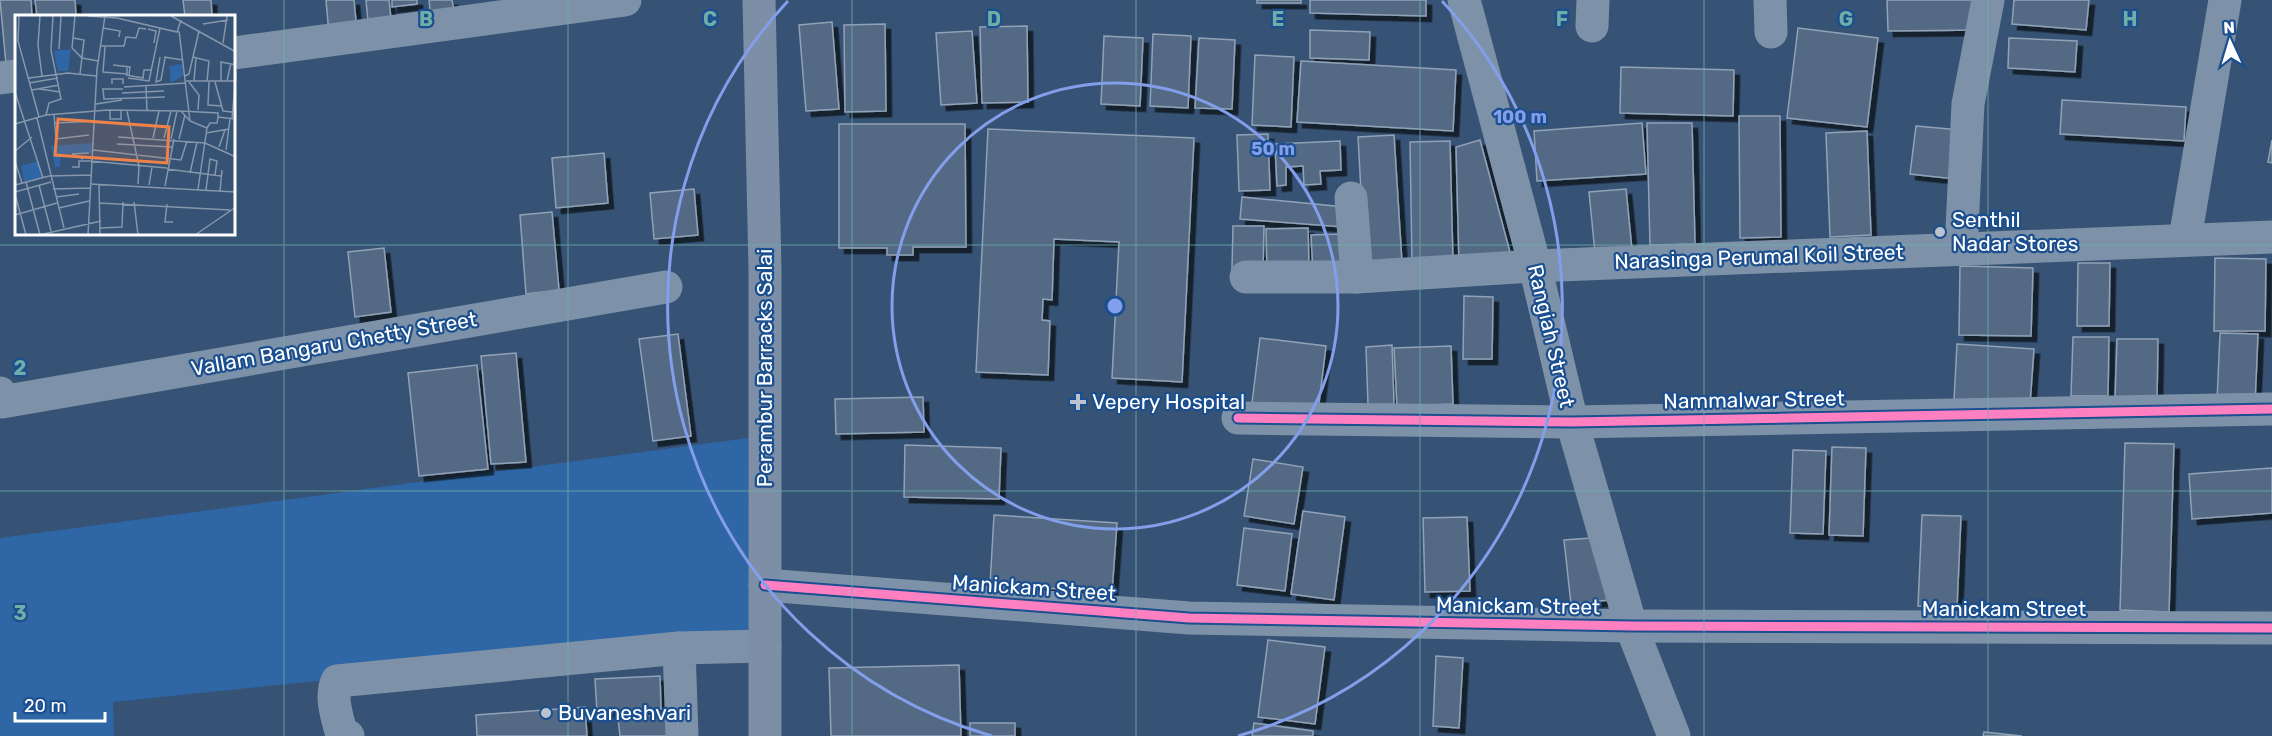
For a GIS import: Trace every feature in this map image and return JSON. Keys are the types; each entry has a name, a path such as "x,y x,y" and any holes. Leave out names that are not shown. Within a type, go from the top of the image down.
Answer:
{"main road":[{"name":"Perambur Barracks Salai","path":"759,0 765,270 765,736"}],"street":[{"path":"236,53 625,0"},
{"name":"Rangiah Street","path":"1464,0 1535,266 1572,422 1631,626 1674,736"},
{"path":"1961,249 1968,104 1988,0"},
{"path":"2185,239 2225,0"},
{"path":"0,78 15,76"},
{"path":"1351,198 1357,277"},
{"name":"Narasinga Perumal Koil Street","path":"1246,277 1357,277 1535,266 2272,237"},
{"name":"Vallam Bangaru Chetty Street","path":"1,397 666,287"},
{"name":"Nammalwar Street","path":"1238,418 1572,422 2272,409"},
{"name":"Manickam Street","path":"765,585 1189,618 1631,626 2272,628"},
{"path":"348,736 341,732 334,702 334,687 337,681 679,648 765,646"},
{"path":"679,648 682,736"}],"shaded area":[{"path":"748,438 749,649 337,679 113,702 114,736 0,736 0,538"}],"building":[{"path":"0,0 31,0 32,15 15,15 15,63 6,64"},
{"path":"35,0 75,0 76,15 37,15"},
{"path":"183,0 211,0 212,15 185,15"},
{"path":"326,0 354,0 357,32 329,34"},
{"path":"366,0 389,0 391,19 368,21"},
{"path":"392,0 417,0 417,4 392,7"},
{"path":"429,0 452,0 455,16 431,19"},
{"path":"1257,0 1301,0 1301,3 1257,3"},
{"path":"1310,0 1426,0 1426,16 1310,13"},
{"path":"1887,0 1979,0 1979,30 1888,31"},
{"path":"2014,0 2089,0 2086,30 2012,24"},
{"path":"832,22 839,109 806,111 799,25"},
{"path":"885,24 886,111 845,112 844,25"},
{"path":"1027,26 1028,102 982,103 980,27"},
{"path":"1798,28 1878,38 1867,127 1787,118"},
{"path":"1310,30 1370,32 1369,60 1310,58"},
{"path":"972,31 977,103 941,105 936,33"},
{"path":"1153,34 1191,36 1188,108 1150,106"},
{"path":"1104,36 1143,38 1140,106 1101,104"},
{"path":"1199,38 1235,40 1232,109 1195,108"},
{"path":"2009,38 2077,41 2075,72 2008,68"},
{"path":"1255,55 1294,57 1291,127 1252,125"},
{"path":"1301,61 1456,70 1453,131 1297,122"},
{"path":"1621,67 1734,70 1733,116 1620,113"},
{"path":"2062,100 2186,107 2184,141 2060,134"},
{"path":"1739,116 1780,116 1781,237 1740,238"},
{"path":"1642,123 1646,174 1537,181 1534,131"},
{"path":"1647,123 1692,123 1695,244 1650,245"},
{"path":"839,124 965,124 966,247 913,247 913,255 887,255 887,248 839,248"},
{"path":"1916,126 1960,130 1955,179 1910,174"},
{"path":"988,129 1194,138 1182,382 1112,378 1119,242 1054,239 1052,300 1043,299 1042,320 1050,321 1048,375 976,372"},
{"path":"1867,131 1871,235 1830,237 1826,133"},
{"path":"1268,134 1270,190 1239,191 1237,135"},
{"path":"1394,135 1402,263 1365,265 1358,137"},
{"path":"1480,140 1511,256 1459,262 1456,147"},
{"path":"2272,140 2272,163 2268,162"},
{"path":"1340,141 1341,170 1320,171 1321,184 1304,185 1303,166 1286,167 1286,185 1277,186 1275,144"},
{"path":"1450,141 1453,262 1412,263 1410,142"},
{"path":"604,153 608,203 556,208 552,158"},
{"path":"694,189 698,235 654,239 650,193"},
{"path":"1626,189 1632,250 1595,253 1589,192"},
{"path":"1242,197 1345,207 1343,227 1240,219"},
{"path":"552,212 559,290 526,294 520,215"},
{"path":"1233,226 1264,226 1263,270 1232,269"},
{"path":"1308,228 1309,267 1267,268 1266,229"},
{"path":"1345,234 1346,271 1313,272 1311,235"},
{"path":"384,248 391,312 355,317 348,252"},
{"path":"2215,258 2266,259 2265,331 2214,331"},
{"path":"2078,263 2110,263 2109,326 2077,326"},
{"path":"1960,266 2033,268 2031,336 1959,335"},
{"path":"1464,296 1493,297 1492,359 1463,359"},
{"path":"2220,333 2258,334 2255,404 2217,402"},
{"path":"678,334 691,436 653,441 639,339"},
{"path":"2073,337 2109,337 2108,396 2071,396"},
{"path":"1260,338 1326,346 1318,411 1252,403"},
{"path":"2117,339 2158,339 2157,400 2115,399"},
{"path":"1957,344 2034,349 2030,404 1954,400"},
{"path":"1392,345 1394,404 1368,405 1366,347"},
{"path":"1451,346 1453,404 1397,406 1394,348"},
{"path":"516,353 526,462 491,464 481,356"},
{"path":"477,365 488,469 419,476 408,373"},
{"path":"923,397 924,432 836,434 835,399"},
{"path":"2125,443 2174,444 2169,612 2120,610"},
{"path":"905,445 1001,448 999,499 904,497"},
{"path":"1832,447 1866,448 1863,536 1829,535"},
{"path":"1793,450 1826,451 1823,534 1790,533"},
{"path":"1253,459 1303,467 1294,524 1244,516"},
{"path":"2272,468 2272,513 2192,519 2189,474"},
{"path":"1303,511 1345,517 1334,600 1291,594"},
{"path":"994,515 1117,523 1112,592 990,585"},
{"path":"1922,515 1961,516 1957,608 1918,606"},
{"path":"1467,517 1470,591 1425,592 1423,518"},
{"path":"1244,528 1292,534 1285,591 1237,585"},
{"path":"1591,538 1609,600 1571,604 1564,540"},
{"path":"1268,640 1325,647 1315,724 1258,717"},
{"path":"1436,656 1463,658 1459,728 1433,726"},
{"path":"959,665 961,736 831,736 829,668"},
{"path":"660,676 661,709 597,712 595,679"},
{"path":"585,707 587,736 477,736 476,715"},
{"path":"673,714 675,736 620,736 618,718"},
{"path":"970,723 1015,723 1015,736 970,736"},
{"path":"1254,723 1313,731 1313,736 1252,736"},
{"path":"1984,732 2022,736 1983,736"}],"cycle path":[{"path":"1238,418 1572,422 2272,409"},
{"path":"765,585 1189,618 1631,626 2272,628"}],"place":[{"name":"Senthil Nadar Stores","path":"1940,232"},
{"name":"Vepery Hospital","path":"1078,402"},
{"name":"Buvaneshvari","path":"546,713"}]}
